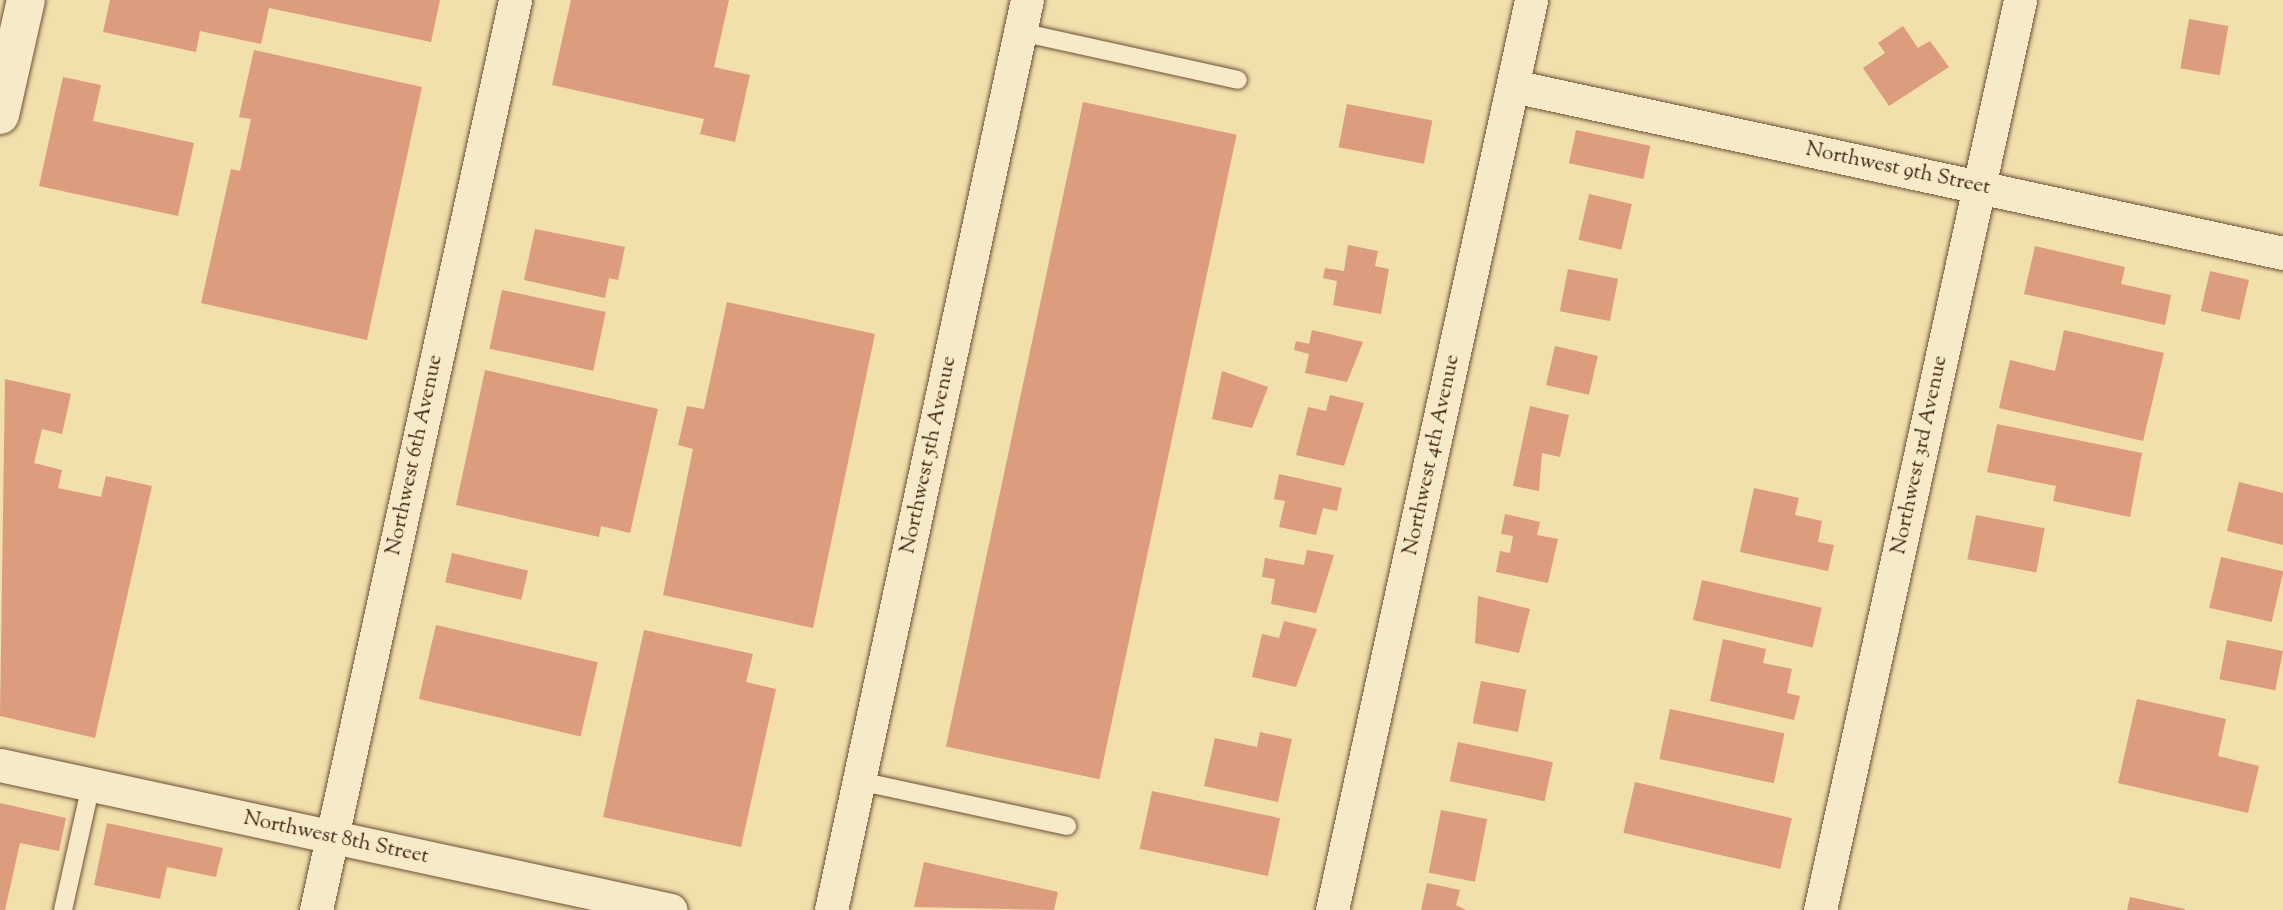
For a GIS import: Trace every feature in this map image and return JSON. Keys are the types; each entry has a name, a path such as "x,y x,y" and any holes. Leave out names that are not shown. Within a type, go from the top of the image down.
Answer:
{"main road":[{"path":"0,116 26,0"}],"street":[{"name":"Northwest 6th Avenue","path":"316,910 514,0"},
{"name":"Northwest 4th Avenue","path":"1332,910 1531,0"},
{"name":"Northwest 3rd Avenue","path":"1820,910 2020,0"},
{"name":"Northwest 5th Avenue","path":"831,910 1023,16"},
{"name":"Northwest 9th Street","path":"1513,86 2283,253"},
{"name":"Northwest 8th Street","path":"0,765 671,910"}],"lane":[{"path":"1023,16 1238,80"},
{"path":"859,781 1067,826"},
{"path":"63,910 91,785"}],"building":[{"path":"110,0 440,0 431,42 269,8 261,44 200,31 196,52 103,32"},
{"path":"571,0 729,0 714,67 750,75 735,142 700,134 704,119 552,85"},
{"path":"2189,19 2228,26 2220,75 2180,68"},
{"path":"1903,26 1918,48 1930,41 1949,67 1889,106 1863,68 1885,53 1878,43"},
{"path":"254,50 422,87 367,340 201,303 231,169 240,171 251,119 239,117"},
{"path":"63,77 101,85 93,121 194,143 178,216 39,186"},
{"path":"1083,102 1237,135 1100,779 946,747"},
{"path":"1347,104 1432,121 1424,164 1339,147"},
{"path":"1576,130 1650,146 1643,179 1569,163"},
{"path":"1589,194 1632,204 1621,250 1578,240"},
{"path":"535,229 625,247 618,280 609,278 605,298 524,280"},
{"path":"1348,245 1378,251 1375,266 1389,269 1381,314 1333,305 1337,281 1323,278 1325,268 1344,271"},
{"path":"2035,246 2125,267 2121,284 2171,295 2165,325 2024,294"},
{"path":"1568,269 1618,279 1610,321 1560,311"},
{"path":"2210,271 2249,280 2240,320 2201,311"},
{"path":"502,290 606,312 593,371 490,349"},
{"path":"727,302 875,334 813,628 663,595 693,449 678,445 687,406 704,409"},
{"path":"1312,330 1363,342 1347,382 1305,373 1309,354 1294,350 1296,341 1309,344"},
{"path":"2064,330 2164,353 2143,441 1999,408 2010,360 2055,371"},
{"path":"1555,346 1598,356 1589,395 1546,385"},
{"path":"485,370 658,409 630,533 601,526 599,537 456,505"},
{"path":"1222,371 1268,387 1252,428 1212,419"},
{"path":"5,379 71,394 62,434 42,429 34,463 62,470 58,488 101,497 106,476 152,486 95,738 0,716"},
{"path":"1330,395 1364,403 1344,466 1296,455 1308,407 1326,411"},
{"path":"1530,406 1569,415 1560,457 1542,453 1539,491 1513,486"},
{"path":"1997,424 2142,453 2130,517 2053,501 2056,486 1987,472"},
{"path":"1279,474 1342,488 1337,511 1323,508 1316,535 1279,527 1285,501 1274,499"},
{"path":"2239,482 2283,493 2283,545 2227,531"},
{"path":"1754,488 1799,498 1795,515 1822,521 1818,542 1834,545 1828,571 1740,552"},
{"path":"1505,514 1540,522 1537,535 1558,539 1548,583 1496,572 1500,551 1510,553 1513,536 1501,534"},
{"path":"1976,515 2045,528 2036,573 1967,559"},
{"path":"1307,550 1334,555 1316,613 1271,604 1275,579 1262,577 1265,558 1304,565"},
{"path":"452,553 528,571 521,600 445,582"},
{"path":"2221,557 2283,571 2272,622 2209,608"},
{"path":"1702,580 1822,608 1813,648 1693,620"},
{"path":"1478,596 1530,609 1519,653 1475,643"},
{"path":"1284,621 1317,629 1296,687 1252,677 1262,634 1279,638"},
{"path":"436,625 598,662 581,736 419,699"},
{"path":"644,630 753,654 746,682 776,689 741,847 603,817"},
{"path":"1723,639 1766,649 1763,663 1792,669 1787,693 1800,696 1794,720 1710,701"},
{"path":"2227,640 2283,651 2275,690 2219,679"},
{"path":"1481,681 1526,690 1518,732 1473,723"},
{"path":"2137,699 2226,719 2218,756 2259,766 2248,813 2118,783"},
{"path":"1670,709 1784,733 1774,783 1659,759"},
{"path":"1260,732 1292,739 1278,802 1204,786 1215,738 1257,747"},
{"path":"1458,742 1553,762 1545,801 1450,781"},
{"path":"1635,782 1792,818 1780,869 1623,833"},
{"path":"1152,791 1280,818 1268,876 1140,849"},
{"path":"0,803 66,818 59,851 20,843 5,910 0,910"},
{"path":"1441,810 1487,819 1475,882 1429,873"},
{"path":"107,823 223,848 216,877 167,867 160,899 94,885"},
{"path":"924,862 1058,892 1054,910 914,907"},
{"path":"1427,883 1460,890 1456,905 1466,910 1421,910"},
{"path":"2130,897 2185,909 2185,910 2127,910"}]}
